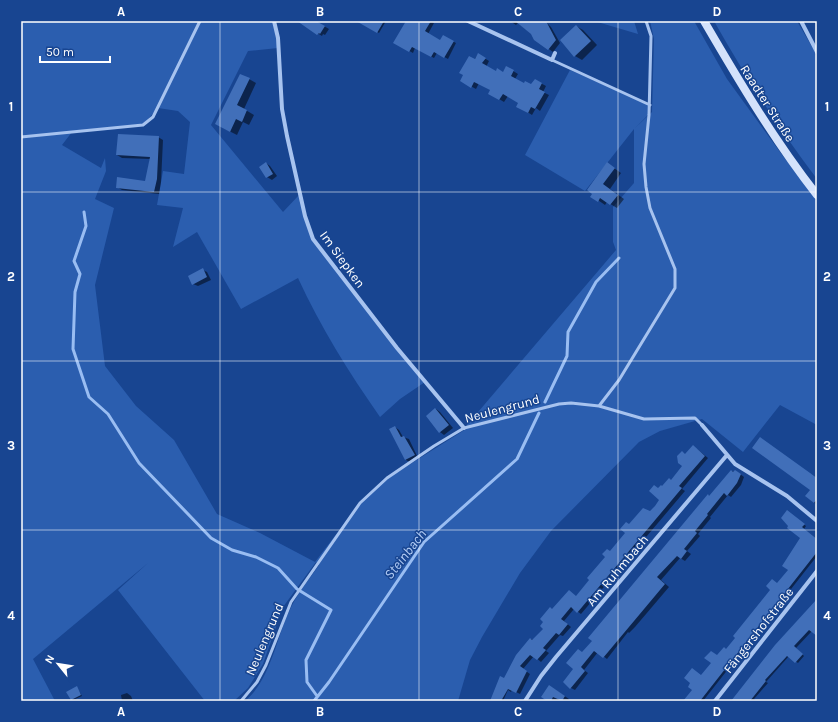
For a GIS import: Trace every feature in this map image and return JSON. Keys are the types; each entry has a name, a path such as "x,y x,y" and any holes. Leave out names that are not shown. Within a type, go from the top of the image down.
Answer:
{"main road":[{"name":"Raadter Straße","path":"704,21 749,98 787,155 817,195"}],"street":[{"name":"Im Siepken","path":"274,21 278,38 281,94 287,136 304,216 313,239 397,348 464,428"},
{"path":"468,21 552,60 555,53"},
{"path":"801,21 817,52"},
{"name":"Neulengrund","path":"702,424 735,464 787,496 817,521"},
{"name":"Am Ruhmbach","path":"525,701 541,676 556,657 727,455"},
{"name":"Fängershofstraße","path":"715,701 817,571"}],"lane":[{"path":"21,137 143,125 153,117 200,21"},
{"path":"599,406 619,380 675,288 675,269 650,208 646,187 644,164 650,105 651,36 646,21"},
{"path":"552,60 650,105"},
{"name":"Neulengrund","path":"241,701 257,682 266,665 285,613 295,596 360,503 387,478 464,428 559,404 571,403 599,406 644,419 694,418 702,424"}],"shaded area":[{"path":"21,21 273,21 278,48 248,51 211,125 283,212 299,195 312,240 425,382 400,399 380,417 336,349 298,278 241,309 197,232 173,247 183,208 157,205 163,171 184,174 190,122 178,111 158,108 143,125 72,132 62,145 101,168 105,158 106,171 95,199 114,208 95,285 105,366 136,406 174,440 217,514 260,533 315,562 360,503 388,478 466,429 467,425 616,250 613,242 613,207 634,183 634,129 652,112 654,39 650,21 694,21 727,79 783,156 817,199 817,425 780,405 743,452 702,419 660,431 639,442 551,531 520,573 470,660 458,701 245,701 260,683 266,672 291,607 319,565 316,562 283,607 263,664 248,688 234,701 205,701 118,590 148,563 33,659 55,701 21,701"},
{"path":"594,21 634,21 638,34"},
{"path":"714,21 797,21 815,52 817,59 817,179 763,102"},
{"path":"570,70 650,105 648,115 634,129 585,191 525,155"}],"building":[{"path":"297,21 316,21 325,26 320,34 319,33 317,35"},
{"path":"356,21 384,21 377,33"},
{"path":"406,21 431,21 425,31 440,40 443,35 454,41 444,58 434,52 431,57 412,47 409,52 393,43"},
{"path":"515,21 546,21 556,40 548,50 534,40 531,34"},
{"path":"576,25 591,41 574,57 560,40"},
{"path":"478,53 486,58 482,63 496,71 497,68 503,72 506,66 514,70 511,76 524,83 525,81 531,84 535,79 542,83 539,89 545,92 535,109 531,107 528,113 516,107 518,103 503,94 499,100 488,94 490,90 474,82 471,88 460,81 463,75 459,73 469,56 475,59"},
{"path":"240,74 250,78 237,105 247,110 242,122 236,119 230,132 215,124"},
{"path":"118,134 159,136 157,179 154,192 116,188 117,177 145,181 150,157 116,155"},
{"path":"266,162 273,174 266,178 259,167"},
{"path":"607,162 615,168 603,184 618,195 610,205 600,198 598,202 590,197 592,194 587,190"},
{"path":"203,268 207,277 192,285 188,276"},
{"path":"435,408 449,425 439,433 426,416"},
{"path":"395,426 401,437 404,436 415,455 405,460 389,429"},
{"path":"760,437 817,478 817,499 814,503 805,496 810,490 752,448"},
{"path":"693,445 705,456 679,486 682,488 577,613 571,607 561,619 568,624 559,635 556,633 543,648 546,650 537,660 530,655 520,666 527,671 516,693 508,689 501,701 490,701 500,676 504,678 516,655 530,638 532,640 543,629 540,626 543,622 540,619 550,607 552,609 569,590 576,596 589,580 587,578 605,557 602,554 607,549 610,551 625,533 620,529 626,522 629,524 643,508 650,511 655,506 659,500 649,491 654,485 658,488 661,485 662,486 669,478 671,480 682,466 678,463 677,456 682,451 685,454"},
{"path":"731,470 733,472 735,470 741,474 737,483 727,496 724,493 707,514 708,515 695,531 697,533 684,549 687,551 681,559 677,556 657,577 665,584 603,658 594,651 581,667 585,671 570,689 563,682 573,669 566,663 578,649 582,652 592,641 588,638 708,494 709,496"},
{"path":"787,510 805,524 802,527 817,539 817,552 700,701 683,701 692,690 688,687 690,683 684,678 692,668 701,675 711,663 704,658 711,651 717,655 724,647 726,649 735,638 733,636 770,590 766,586 772,579 777,583 788,570 782,566 800,538 787,528 788,526 781,518"},
{"path":"817,599 817,636 809,630 794,646 803,654 795,663 787,656 765,680 766,681 750,701 731,701 775,645"},
{"path":"549,685 565,696 562,701 553,697 551,701 547,701 541,697"},
{"path":"77,686 81,695 71,700 66,692"}],"waterway":[{"path":"84,212 86,226 74,261 80,274 75,292 73,349 89,397 108,414 139,463 211,538 232,550 256,557 278,568 297,589 331,610 306,660 307,682 317,696"},
{"name":"Steinbach","path":"545,402 567,356 568,332 596,282 619,258"},
{"name":"Steinbach","path":"314,701 329,682 424,542 517,459 539,413"}]}
